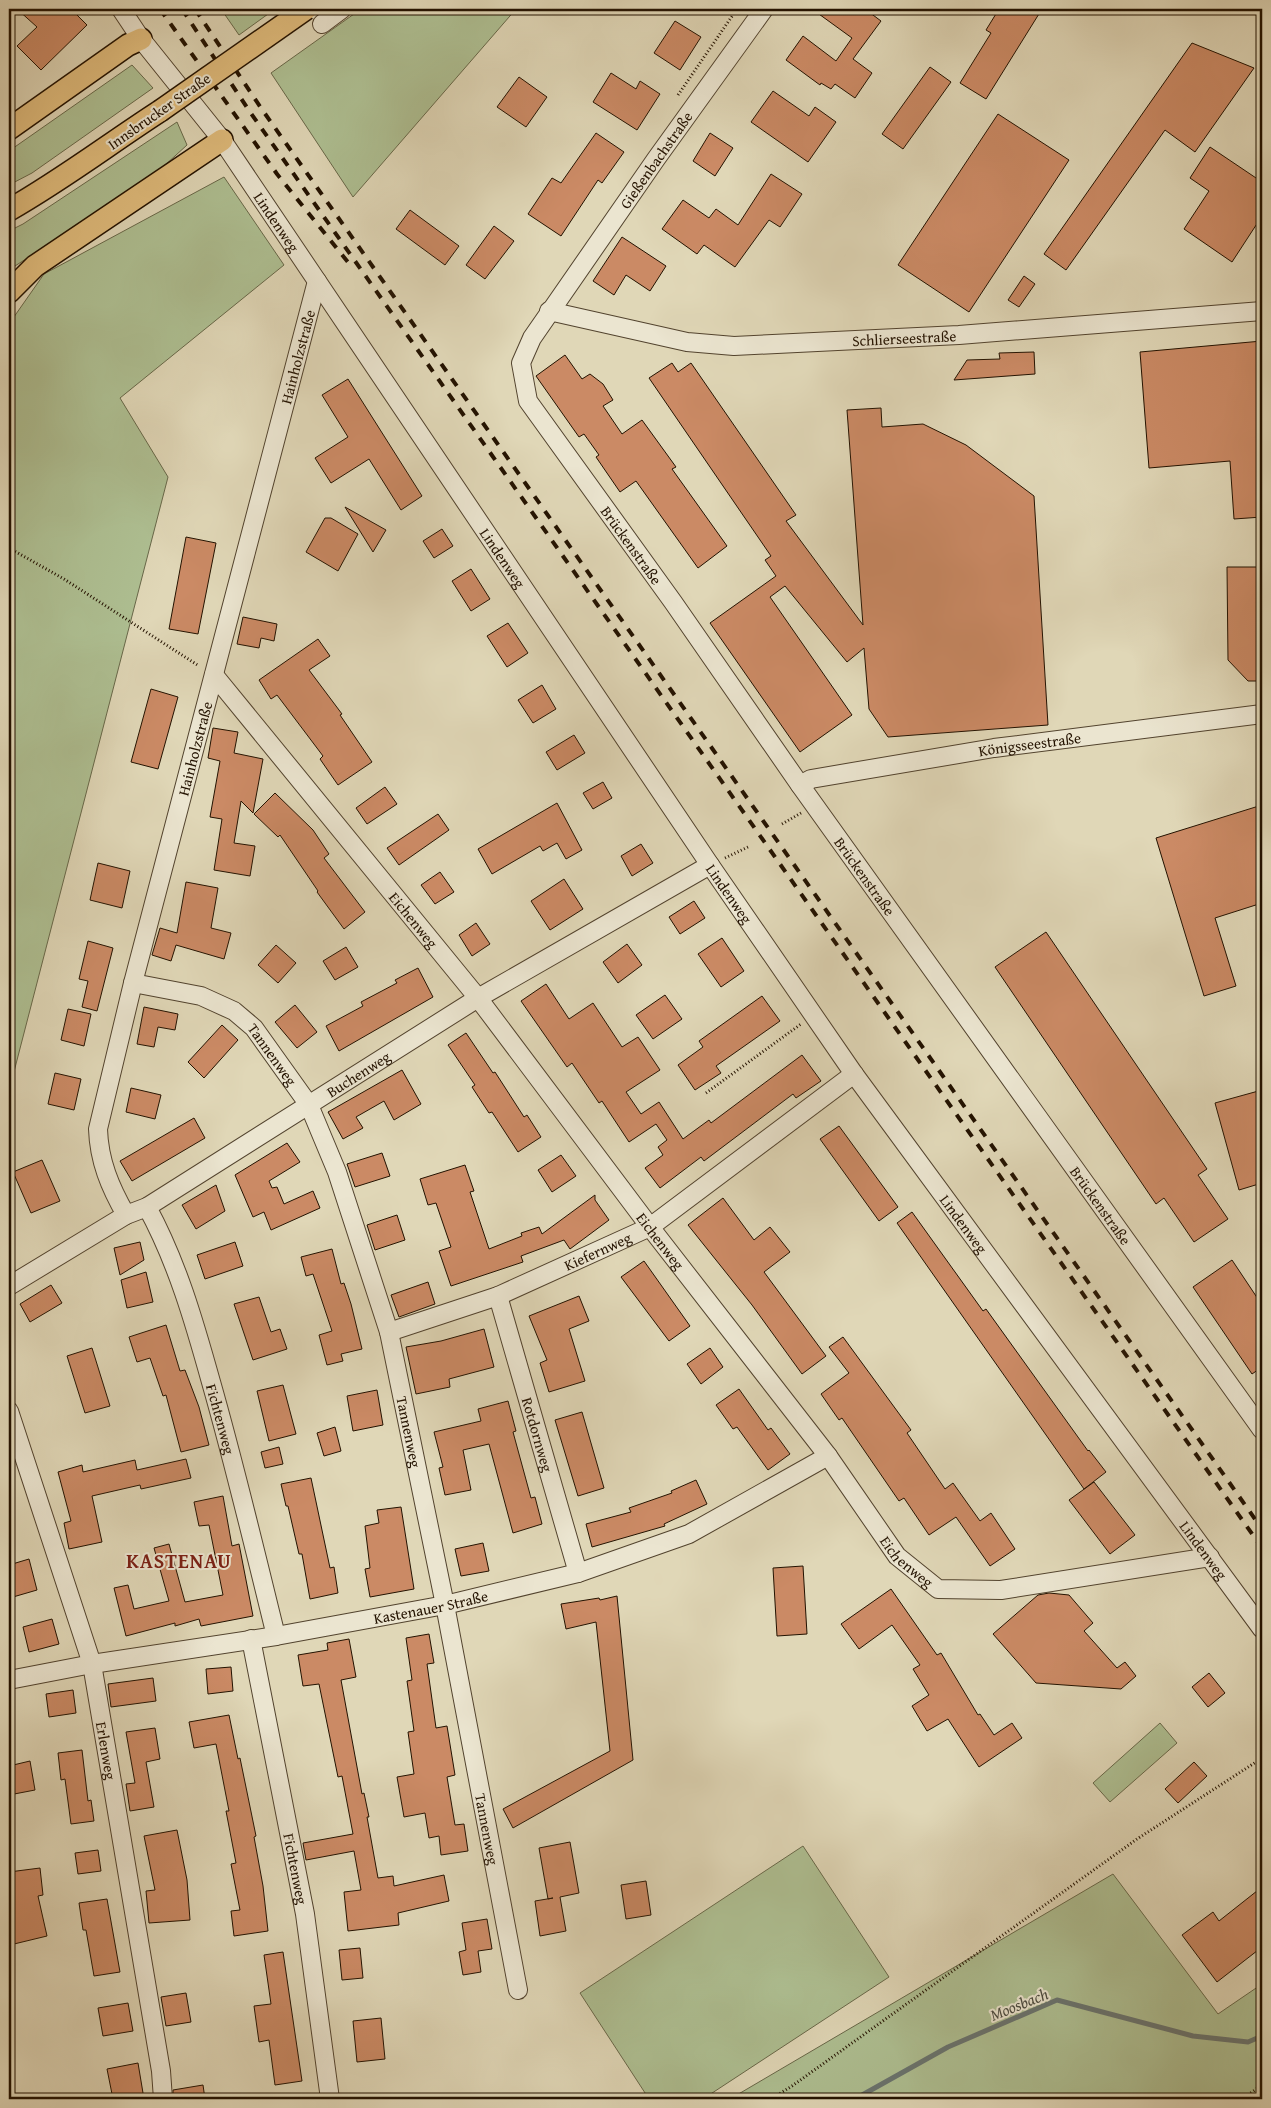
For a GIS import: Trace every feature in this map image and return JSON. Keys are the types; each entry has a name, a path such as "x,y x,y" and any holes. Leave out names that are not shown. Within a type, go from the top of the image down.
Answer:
{"main road":[{"name":"Innsbrucker Straße","path":"9,210 38,193 160,111 306,9"},
{"path":"9,129 128,45 141,39"},
{"path":"9,292 35,266 222,140"}],"street":[{"name":"Lindenweg","path":"121,9 141,39 222,140 710,865 854,1074 1262,1629"},
{"path":"322,24 342,9"},
{"name":"Gießenbachstraße","path":"549,311 764,9"},
{"name":"Hainholzstraße","path":"126,1215 112,1192 103,1167 98,1149 98,1129 133,983 317,281"},
{"name":"Schlierseestraße","path":"549,311 687,342 734,346 959,335 1262,311"},
{"name":"Brückenstraße","path":"549,311 532,338 520,363 528,401 673,602 800,786 1262,1430"},
{"name":"Eichenweg","path":"214,675 478,998 650,1228 828,1456 897,1556 938,1589 1001,1590 1210,1557"},
{"name":"Königsseestraße","path":"800,786 810,779 994,748 1262,714"},
{"name":"Buchenweg","path":"9,1286 126,1215 147,1207 478,998 710,865"},
{"name":"Tannenweg","path":"133,983 201,996 234,1011 254,1028 310,1105 337,1172 389,1332 445,1605 518,1990"},
{"name":"Kiefernweg","path":"389,1332 498,1296 650,1228 854,1074"},
{"name":"Fichtenweg","path":"147,1207 160,1232 187,1298 230,1447 276,1636"},
{"name":"Rotdornweg","path":"498,1296 578,1573"},
{"name":"Erlenweg","path":"9,1411 92,1664 161,2071 163,2099"},
{"name":"Kastenauer Straße","path":"9,1680 92,1664 276,1636 445,1605 578,1573 689,1534 828,1456"},
{"name":"Fichtenweg","path":"252,1639 305,1914 330,2099"}],"path":[{"path":"9,548 64,579 214,675"},
{"path":"710,865 748,847"},
{"path":"706,1093 814,1015"},
{"path":"770,2099 792,2086 1137,1839 1256,1762"},
{"path":"1242,2099 1262,2085"}],"green space":[{"path":"221,9 275,9 239,35"},
{"path":"361,9 516,9 353,197 271,73"},
{"path":"132,65 153,88 32,173 9,185 9,151"},
{"path":"177,122 187,145 152,177 15,266 9,275 9,231 23,224"},
{"path":"224,177 284,265 120,398 168,477 9,1091 9,324 44,274"},
{"path":"1160,1723 1177,1743 1110,1802 1093,1783"},
{"path":"803,1846 889,1977 703,2099 649,2099 580,1993"},
{"path":"1113,1874 1218,2014 1262,1984 1262,2099 730,2099"}],"building":[{"path":"17,9 71,9 87,25 41,70 17,46 37,27"},
{"path":"812,9 865,9 881,21 853,59 872,73 855,98 835,84 831,89 821,83 820,85 786,60 803,36 836,61 852,38"},
{"path":"999,9 1042,9 986,99 960,83 991,33 986,30"},
{"path":"675,21 701,37 680,70 654,53"},
{"path":"1192,43 1254,68 1195,152 1165,130 1066,270 1044,254"},
{"path":"930,67 951,82 903,149 882,134"},
{"path":"611,73 636,89 640,81 660,94 637,130 593,102"},
{"path":"519,77 547,97 526,127 497,107"},
{"path":"773,91 809,116 815,107 836,122 808,162 751,122"},
{"path":"998,114 1069,160 969,312 898,265"},
{"path":"596,133 624,152 602,183 598,180 561,236 528,214 552,178 561,183"},
{"path":"710,133 733,148 715,176 693,161"},
{"path":"1210,147 1262,182 1262,216 1232,262 1184,229 1209,191 1190,178"},
{"path":"771,174 802,194 780,227 769,220 735,267 704,245 697,254 662,229 683,200 709,218 716,209 738,225"},
{"path":"410,210 459,246 445,265 396,229"},
{"path":"494,226 514,241 485,279 466,265"},
{"path":"622,237 666,266 650,291 626,275 614,295 593,281"},
{"path":"1024,276 1035,284 1019,307 1008,300"},
{"path":"1262,341 1262,517 1234,519 1230,461 1149,468 1140,352"},
{"path":"1034,352 1035,374 954,380 967,360 1000,359 999,353"},
{"path":"565,355 582,379 590,374 603,384 613,400 603,406 622,434 642,420 676,467 672,469 727,546 698,568 636,481 620,492 596,457 599,455 584,434 579,437 536,376"},
{"path":"672,363 678,372 691,363 796,515 786,521 863,625 847,410 881,408 882,427 923,424 966,445 1034,496 1048,725 888,737 869,709 864,648 847,662 785,586 770,597 852,715 800,752 710,623 776,576 765,560 771,556 649,378"},
{"path":"348,379 422,496 401,510 369,459 331,483 315,458 348,437 322,395"},
{"path":"345,507 386,530 373,552"},
{"path":"325,518 331,518 358,534 338,571 306,552"},
{"path":"442,529 453,546 434,558 423,541"},
{"path":"186,537 216,543 198,634 169,629"},
{"path":"1227,567 1262,567 1262,681 1248,681 1228,660"},
{"path":"471,569 490,599 471,611 452,581"},
{"path":"243,617 277,624 274,641 261,638 259,648 237,644"},
{"path":"508,623 528,653 507,667 487,636"},
{"path":"318,639 330,656 309,670 342,714 340,715 372,762 338,785 320,759 323,756 277,695 271,699 259,680"},
{"path":"542,685 556,709 533,723 518,700"},
{"path":"151,689 178,697 158,769 131,762"},
{"path":"213,728 238,732 234,753 263,759 253,813 241,801 234,843 255,846 250,876 214,870 222,819 210,817 220,761 208,758"},
{"path":"574,735 585,753 557,770 546,752"},
{"path":"603,782 612,798 593,809 583,793"},
{"path":"385,787 397,804 367,824 356,808"},
{"path":"275,793 313,830 329,854 324,858 365,912 344,929 280,835 278,837 254,814"},
{"path":"557,803 582,850 566,859 557,843 543,851 540,846 492,874 478,849"},
{"path":"1262,805 1262,903 1215,918 1236,986 1204,996 1156,838"},
{"path":"438,814 449,830 399,865 387,848"},
{"path":"641,844 653,863 632,876 621,856"},
{"path":"98,863 130,871 122,908 90,900"},
{"path":"440,872 454,892 435,904 421,885"},
{"path":"564,879 583,909 550,930 531,901"},
{"path":"186,882 218,888 211,928 231,933 224,959 176,945 171,961 152,955 160,928 177,933"},
{"path":"694,901 705,918 680,934 669,917"},
{"path":"476,923 490,944 472,956 459,935"},
{"path":"1046,932 1207,1169 1198,1175 1228,1219 1194,1242 1164,1198 1156,1204 995,967"},
{"path":"722,938 744,971 721,987 698,954"},
{"path":"88,941 113,948 97,1011 82,1007 88,981 79,979"},
{"path":"627,944 642,965 618,983 603,962"},
{"path":"276,945 296,963 278,983 258,965"},
{"path":"346,947 358,967 335,980 323,961"},
{"path":"418,968 433,997 339,1051 326,1026 363,1006 361,1002 397,983 395,980"},
{"path":"546,984 569,1019 593,1003 622,1047 638,1037 660,1070 626,1092 641,1114 659,1102 683,1139 709,1120 711,1123 802,1055 821,1081 796,1098 793,1094 704,1161 701,1157 660,1188 645,1168 663,1155 658,1147 667,1140 656,1124 629,1142 602,1101 599,1103 572,1063 567,1067 521,1001"},
{"path":"665,995 682,1019 653,1039 636,1015"},
{"path":"762,996 780,1021 716,1066 721,1073 695,1090 678,1065 703,1047 699,1041"},
{"path":"295,1005 317,1032 297,1048 275,1022"},
{"path":"144,1007 178,1014 175,1030 158,1027 154,1047 137,1044"},
{"path":"68,1009 91,1014 84,1046 61,1040"},
{"path":"222,1025 238,1040 204,1078 188,1062"},
{"path":"466,1033 493,1073 495,1072 524,1117 527,1115 541,1137 518,1152 492,1112 489,1113 472,1087 475,1085 448,1045"},
{"path":"402,1070 421,1104 394,1120 384,1101 356,1117 363,1128 343,1139 328,1112"},
{"path":"55,1073 81,1079 74,1110 48,1104"},
{"path":"131,1088 161,1095 155,1119 126,1112"},
{"path":"1262,1090 1262,1183 1239,1190 1215,1103"},
{"path":"194,1118 205,1138 132,1181 120,1161"},
{"path":"839,1126 898,1207 879,1221 820,1139"},
{"path":"287,1143 300,1162 269,1181 272,1188 277,1187 284,1204 313,1191 320,1208 271,1230 264,1212 253,1217 235,1175"},
{"path":"382,1153 390,1176 355,1187 347,1164"},
{"path":"561,1155 576,1176 552,1192 538,1170"},
{"path":"42,1160 60,1201 31,1213 13,1172"},
{"path":"465,1165 474,1191 470,1192 489,1249 522,1236 521,1233 539,1227 542,1234 595,1195 595,1200 609,1220 570,1249 564,1240 521,1256 523,1262 451,1286 439,1251 451,1247 436,1203 428,1205 420,1179"},
{"path":"216,1185 225,1211 196,1229 182,1205"},
{"path":"723,1198 754,1240 770,1227 790,1252 764,1272 826,1356 802,1374 752,1305 688,1225"},
{"path":"912,1212 983,1311 986,1309 1088,1451 1106,1472 1084,1489 897,1223"},
{"path":"397,1215 405,1240 375,1250 367,1225"},
{"path":"140,1242 144,1260 120,1275 114,1248"},
{"path":"235,1242 243,1266 205,1279 197,1255"},
{"path":"332,1249 341,1284 344,1283 351,1304 362,1349 341,1354 343,1361 327,1365 319,1335 332,1331 313,1274 306,1276 301,1257"},
{"path":"1232,1260 1262,1305 1262,1367 1252,1374 1193,1287"},
{"path":"644,1261 690,1326 669,1341 621,1277"},
{"path":"146,1272 153,1302 127,1308 121,1280"},
{"path":"428,1282 435,1304 399,1317 391,1295"},
{"path":"51,1285 62,1303 30,1322 20,1304"},
{"path":"579,1296 589,1321 569,1329 585,1381 549,1392 540,1363 547,1360 529,1316"},
{"path":"259,1297 271,1332 280,1329 287,1349 253,1360 234,1304"},
{"path":"166,1325 180,1371 185,1370 199,1407 209,1445 181,1452 166,1395 163,1396 150,1358 137,1362 129,1337"},
{"path":"484,1329 494,1367 449,1379 450,1387 416,1394 406,1347 441,1341"},
{"path":"843,1337 911,1430 907,1433 945,1489 953,1483 980,1521 991,1513 1015,1549 990,1566 956,1517 929,1535 904,1498 899,1501 842,1418 839,1420 821,1394 849,1373 829,1347"},
{"path":"92,1348 110,1406 85,1413 67,1356"},
{"path":"710,1348 723,1367 701,1384 687,1364"},
{"path":"283,1385 296,1434 269,1441 257,1391"},
{"path":"739,1389 768,1430 771,1428 790,1454 768,1470 737,1427 733,1429 716,1405"},
{"path":"377,1390 383,1425 353,1431 347,1396"},
{"path":"508,1401 516,1431 513,1432 531,1498 535,1497 542,1524 513,1533 489,1444 463,1450 471,1490 445,1495 439,1468 443,1467 434,1432 481,1421 478,1409"},
{"path":"582,1412 604,1488 578,1496 555,1420"},
{"path":"335,1427 341,1451 324,1456 317,1433"},
{"path":"279,1447 283,1464 265,1468 261,1452"},
{"path":"186,1459 191,1478 141,1489 140,1485 92,1496 102,1542 69,1549 64,1523 71,1521 58,1472 82,1465 83,1472 135,1460 137,1470"},
{"path":"311,1478 330,1568 334,1567 338,1593 310,1599 302,1554 299,1554 281,1484"},
{"path":"696,1480 707,1504 664,1524 665,1526 592,1547 586,1524 631,1512 629,1508 672,1493 671,1491"},
{"path":"1094,1482 1135,1535 1110,1554 1069,1500"},
{"path":"223,1496 232,1546 239,1544 253,1616 201,1626 199,1619 175,1626 175,1623 126,1636 114,1588 128,1585 134,1609 169,1601 154,1548 169,1544 185,1602 223,1595 209,1525 199,1526 194,1502"},
{"path":"401,1507 414,1589 370,1597 365,1569 370,1568 365,1526 379,1523 377,1510"},
{"path":"483,1543 489,1571 461,1576 455,1549"},
{"path":"29,1559 37,1590 13,1597 9,1581 9,1565"},
{"path":"803,1566 807,1634 777,1636 773,1568"},
{"path":"891,1589 937,1655 941,1653 978,1715 980,1714 994,1735 1012,1723 1022,1738 979,1767 948,1719 927,1731 912,1706 929,1695 913,1669 920,1665 892,1625 859,1649 841,1624"},
{"path":"1049,1593 1069,1595 1093,1623 1084,1631 1117,1668 1125,1662 1136,1676 1121,1689 1036,1683 993,1634 1038,1595"},
{"path":"617,1596 633,1760 513,1828 503,1809 610,1751 596,1622 566,1629 561,1604 599,1598 600,1600"},
{"path":"52,1619 59,1644 29,1652 23,1627"},
{"path":"429,1634 434,1663 427,1664 436,1728 447,1726 455,1775 447,1777 455,1825 464,1824 468,1851 441,1855 439,1836 429,1838 425,1813 404,1817 397,1777 414,1774 408,1732 414,1731 407,1681 412,1680 406,1638"},
{"path":"349,1639 356,1677 341,1680 362,1794 364,1793 369,1817 367,1817 378,1878 393,1876 394,1886 444,1875 449,1901 398,1913 399,1925 348,1931 344,1892 361,1890 354,1851 306,1860 303,1843 353,1834 342,1776 338,1777 319,1684 303,1686 298,1655 328,1650 327,1643"},
{"path":"231,1667 233,1691 208,1694 206,1669"},
{"path":"1209,1673 1225,1693 1208,1707 1192,1687"},
{"path":"153,1678 156,1701 111,1707 108,1684"},
{"path":"73,1690 76,1713 49,1717 46,1694"},
{"path":"229,1715 256,1836 254,1837 263,1886 268,1931 234,1936 231,1911 240,1910 231,1864 236,1863 226,1811 229,1811 216,1744 194,1748 189,1722"},
{"path":"155,1728 160,1759 146,1762 154,1807 130,1811 126,1784 135,1783 126,1732"},
{"path":"82,1750 88,1801 91,1800 94,1821 71,1824 65,1779 61,1780 58,1753"},
{"path":"30,1761 35,1790 9,1795 9,1766"},
{"path":"1194,1762 1207,1776 1178,1803 1165,1789"},
{"path":"177,1830 187,1880 190,1920 149,1923 146,1891 155,1890 144,1836"},
{"path":"570,1842 579,1893 560,1897 566,1931 540,1936 535,1901 548,1899 539,1848"},
{"path":"98,1850 101,1871 78,1874 75,1853"},
{"path":"40,1868 43,1895 38,1896 47,1936 14,1944 9,1920 13,1919 9,1872"},
{"path":"646,1881 651,1915 626,1919 621,1885"},
{"path":"1262,1887 1262,1947 1217,1982 1182,1935 1213,1912 1219,1921"},
{"path":"107,1899 120,1972 94,1976 86,1930 83,1930 79,1903"},
{"path":"487,1919 492,1949 478,1951 481,1972 463,1975 459,1952 466,1950 462,1923"},
{"path":"360,1948 363,1978 342,1980 339,1950"},
{"path":"283,1952 302,2081 275,2085 269,2040 259,2042 254,2006 271,2004 264,1955"},
{"path":"186,1993 191,2022 166,2026 161,1997"},
{"path":"128,2003 133,2031 103,2036 98,2008"},
{"path":"381,2018 385,2059 357,2062 353,2021"},
{"path":"138,2063 144,2099 113,2099 107,2069"},
{"path":"203,2085 205,2099 173,2099 173,2090"}],"waterway":[{"name":"Moosbach","path":"855,2099 948,2047 1057,2000 1193,2036 1248,2042 1262,2036"}],"railway":[{"path":"160,9 277,174 351,266"},
{"path":"182,9 250,112 1262,1548"},
{"path":"195,9 261,108 1262,1529"}],"district":[{"name":"KASTENAU","path":"179,1560"}]}
